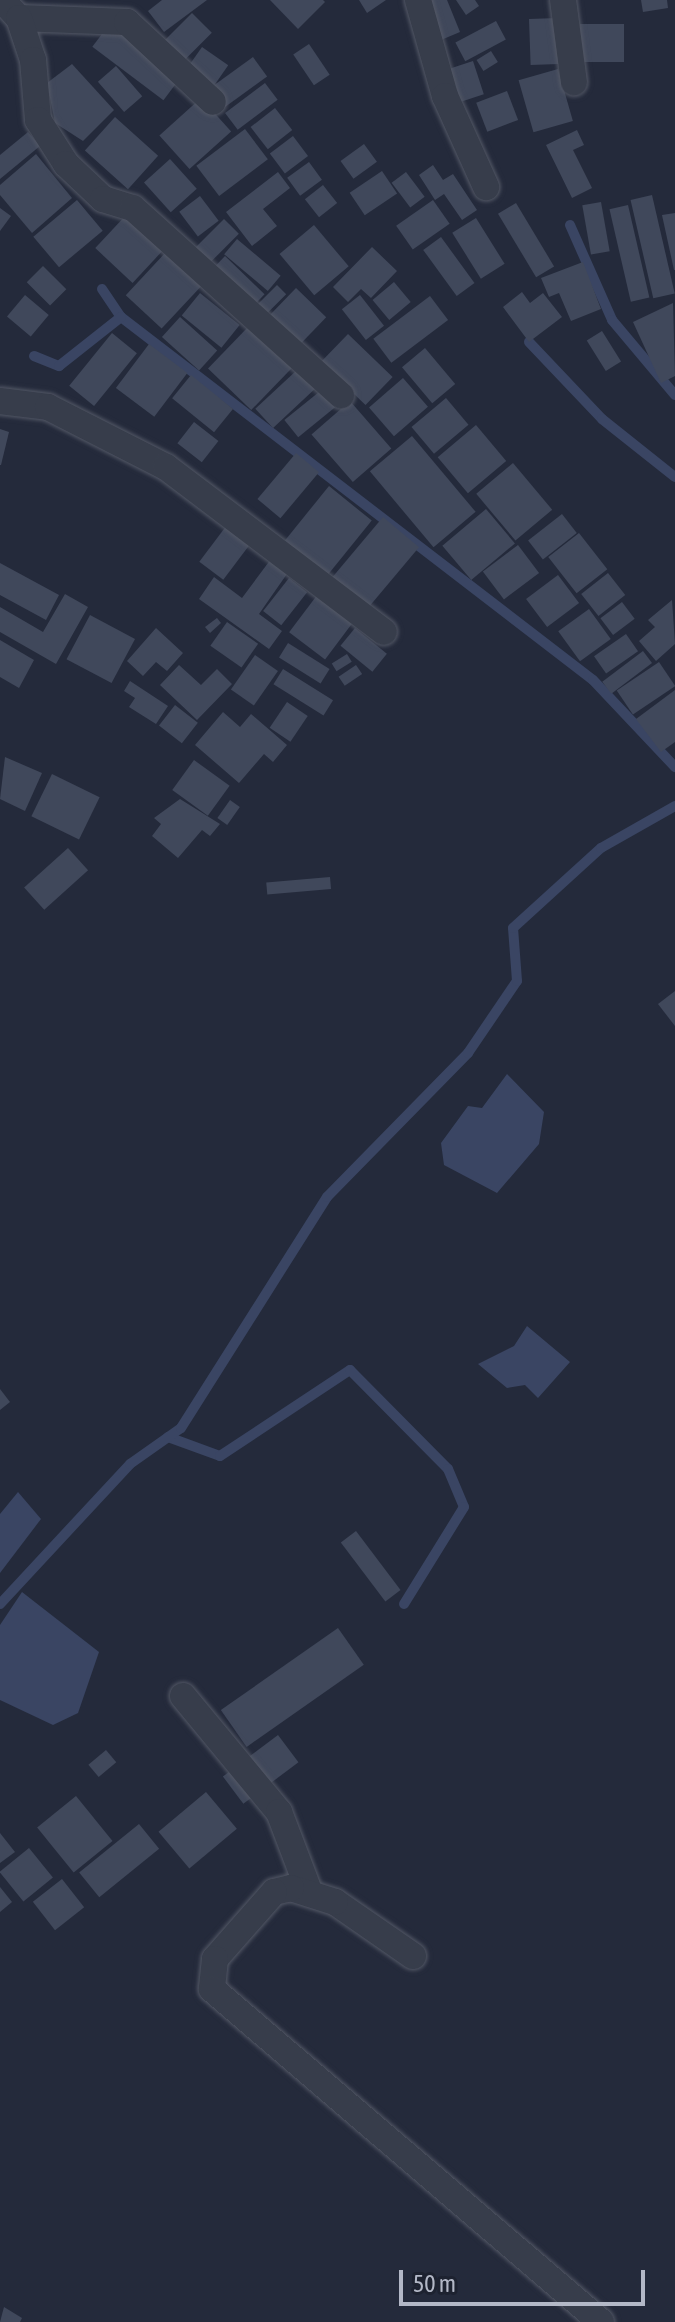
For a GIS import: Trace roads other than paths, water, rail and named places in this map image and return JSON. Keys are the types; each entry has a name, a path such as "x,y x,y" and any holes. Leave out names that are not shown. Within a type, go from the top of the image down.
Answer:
{"street":[{"path":"418,0 445,96 486,187"},
{"path":"563,0 574,82"},
{"path":"213,102 127,22 11,9 33,60 38,120 66,164 103,199 133,208 341,395"},
{"path":"0,401 48,407 166,467 384,632"},
{"path":"183,1696 279,1812 309,1891"},
{"path":"413,1956 309,1891 274,1892 215,1959 212,1989 601,2322"}],"water":[{"path":"507,1074 544,1112 539,1144 497,1193 444,1165 441,1143 468,1106 482,1108"},
{"path":"527,1326 570,1362 538,1398 525,1385 507,1388 478,1364 514,1346"},
{"path":"18,1492 41,1519 0,1573 0,1514"},
{"path":"22,1592 99,1652 78,1713 53,1725 0,1700 0,1625"}],"waterway":[{"path":"570,225 612,320 675,395"},
{"path":"102,289 121,317 593,680 675,767"},
{"path":"34,356 59,366 121,317"},
{"path":"529,342 602,419 675,477"},
{"path":"0,1604 130,1464 181,1428 327,1197 468,1053 517,981 513,928 601,848 675,806"},
{"path":"168,1437 220,1456 350,1370 448,1469 464,1507 404,1604"}]}
